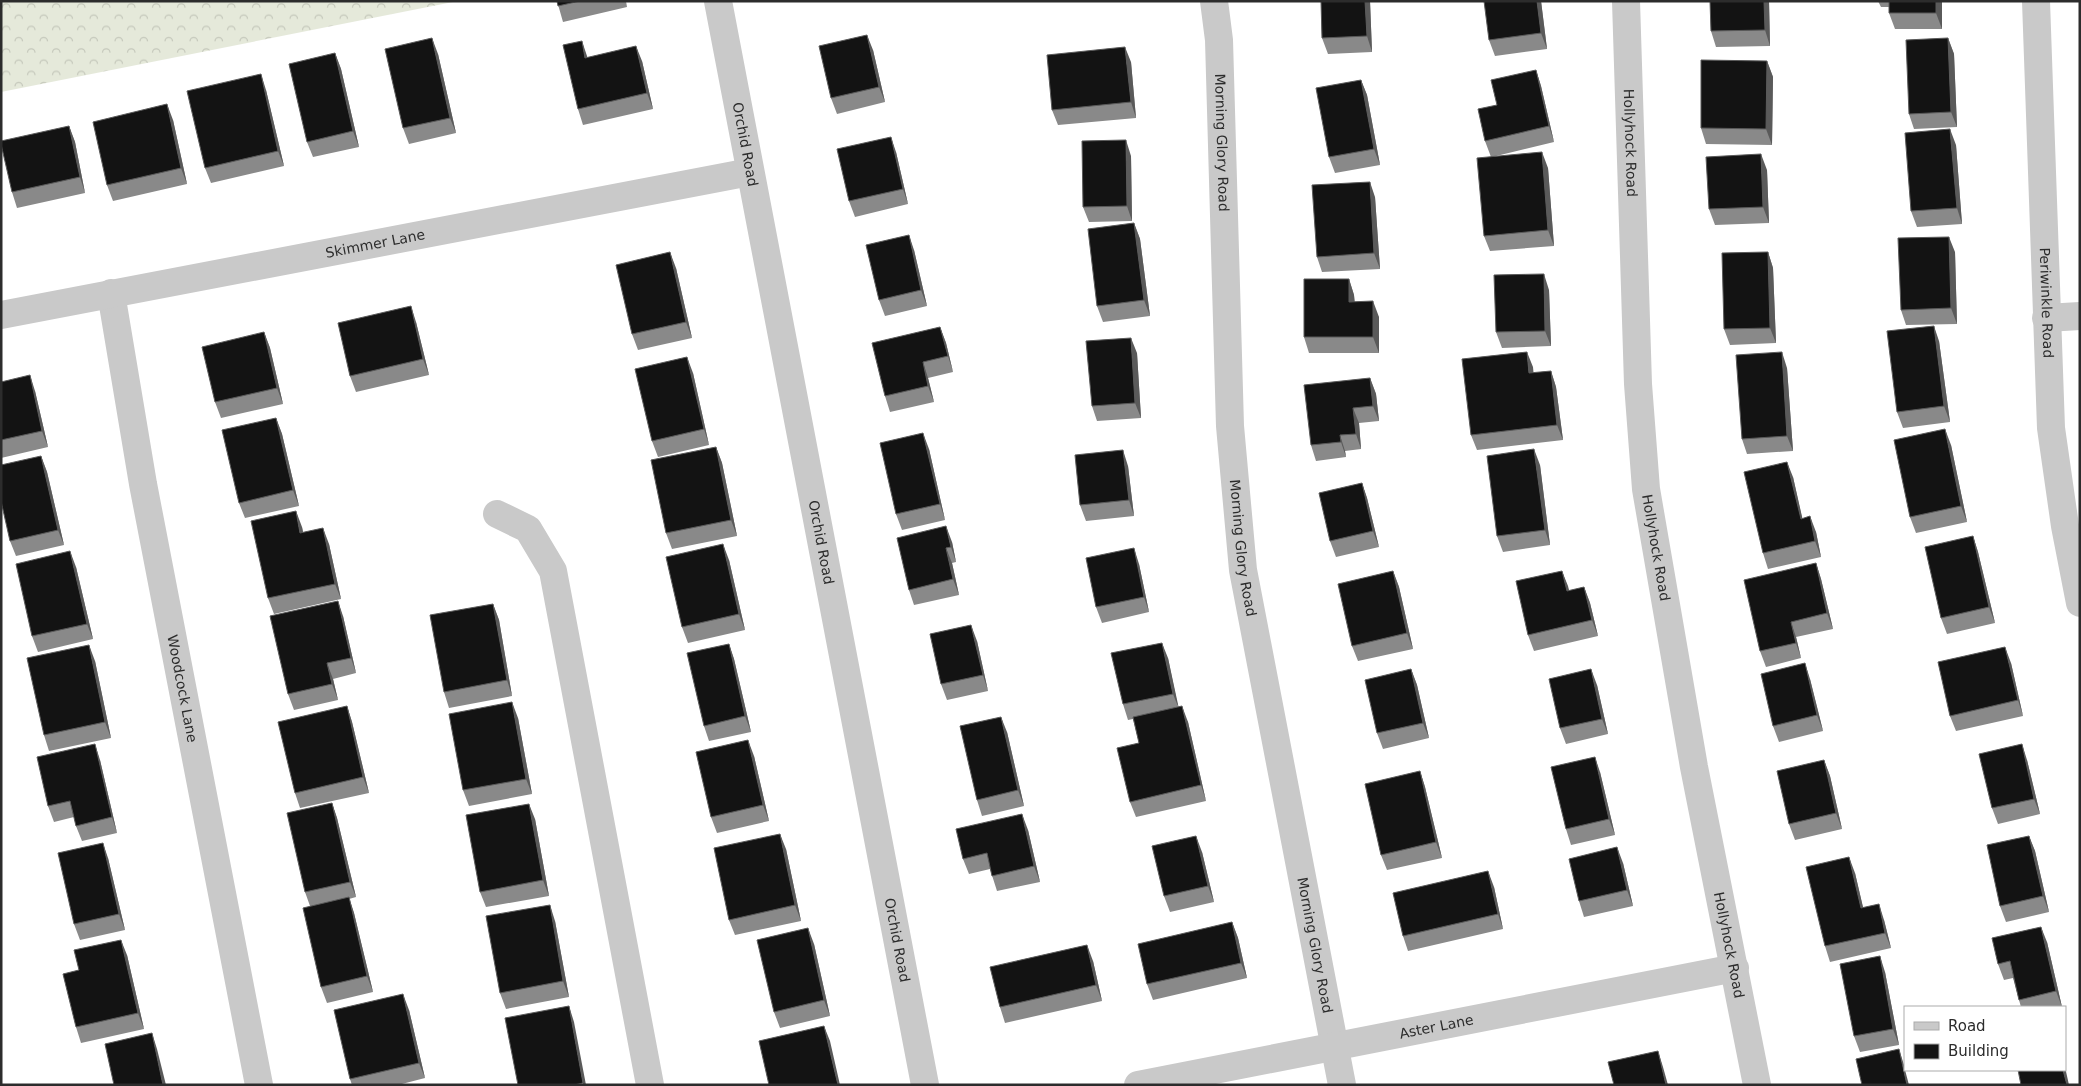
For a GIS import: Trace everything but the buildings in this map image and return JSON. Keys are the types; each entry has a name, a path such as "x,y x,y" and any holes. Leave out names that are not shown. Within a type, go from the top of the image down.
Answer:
{"street":[{"name":"Orchid Road","path":"718,1 925,1085"},
{"name":"Morning Glory Road","path":"1214,1 1219,40 1230,426 1243,570 1342,1085"},
{"name":"Hollyhock Road","path":"1626,1 1638,384 1646,489 1694,766 1757,1085"},
{"name":"Periwinkle Road","path":"2036,1 2051,428 2065,526 2080,603"},
{"name":"Skimmer Lane","path":"1,315 750,172"},
{"name":"Woodcock Lane","path":"111,293 143,484 259,1085"},
{"path":"2046,318 2080,316"},
{"path":"497,514 528,529 553,571 650,1085"},
{"name":"Aster Lane","path":"1138,1085 1735,968"}],"green space":[{"path":"1,1 458,1 1,92"}]}
